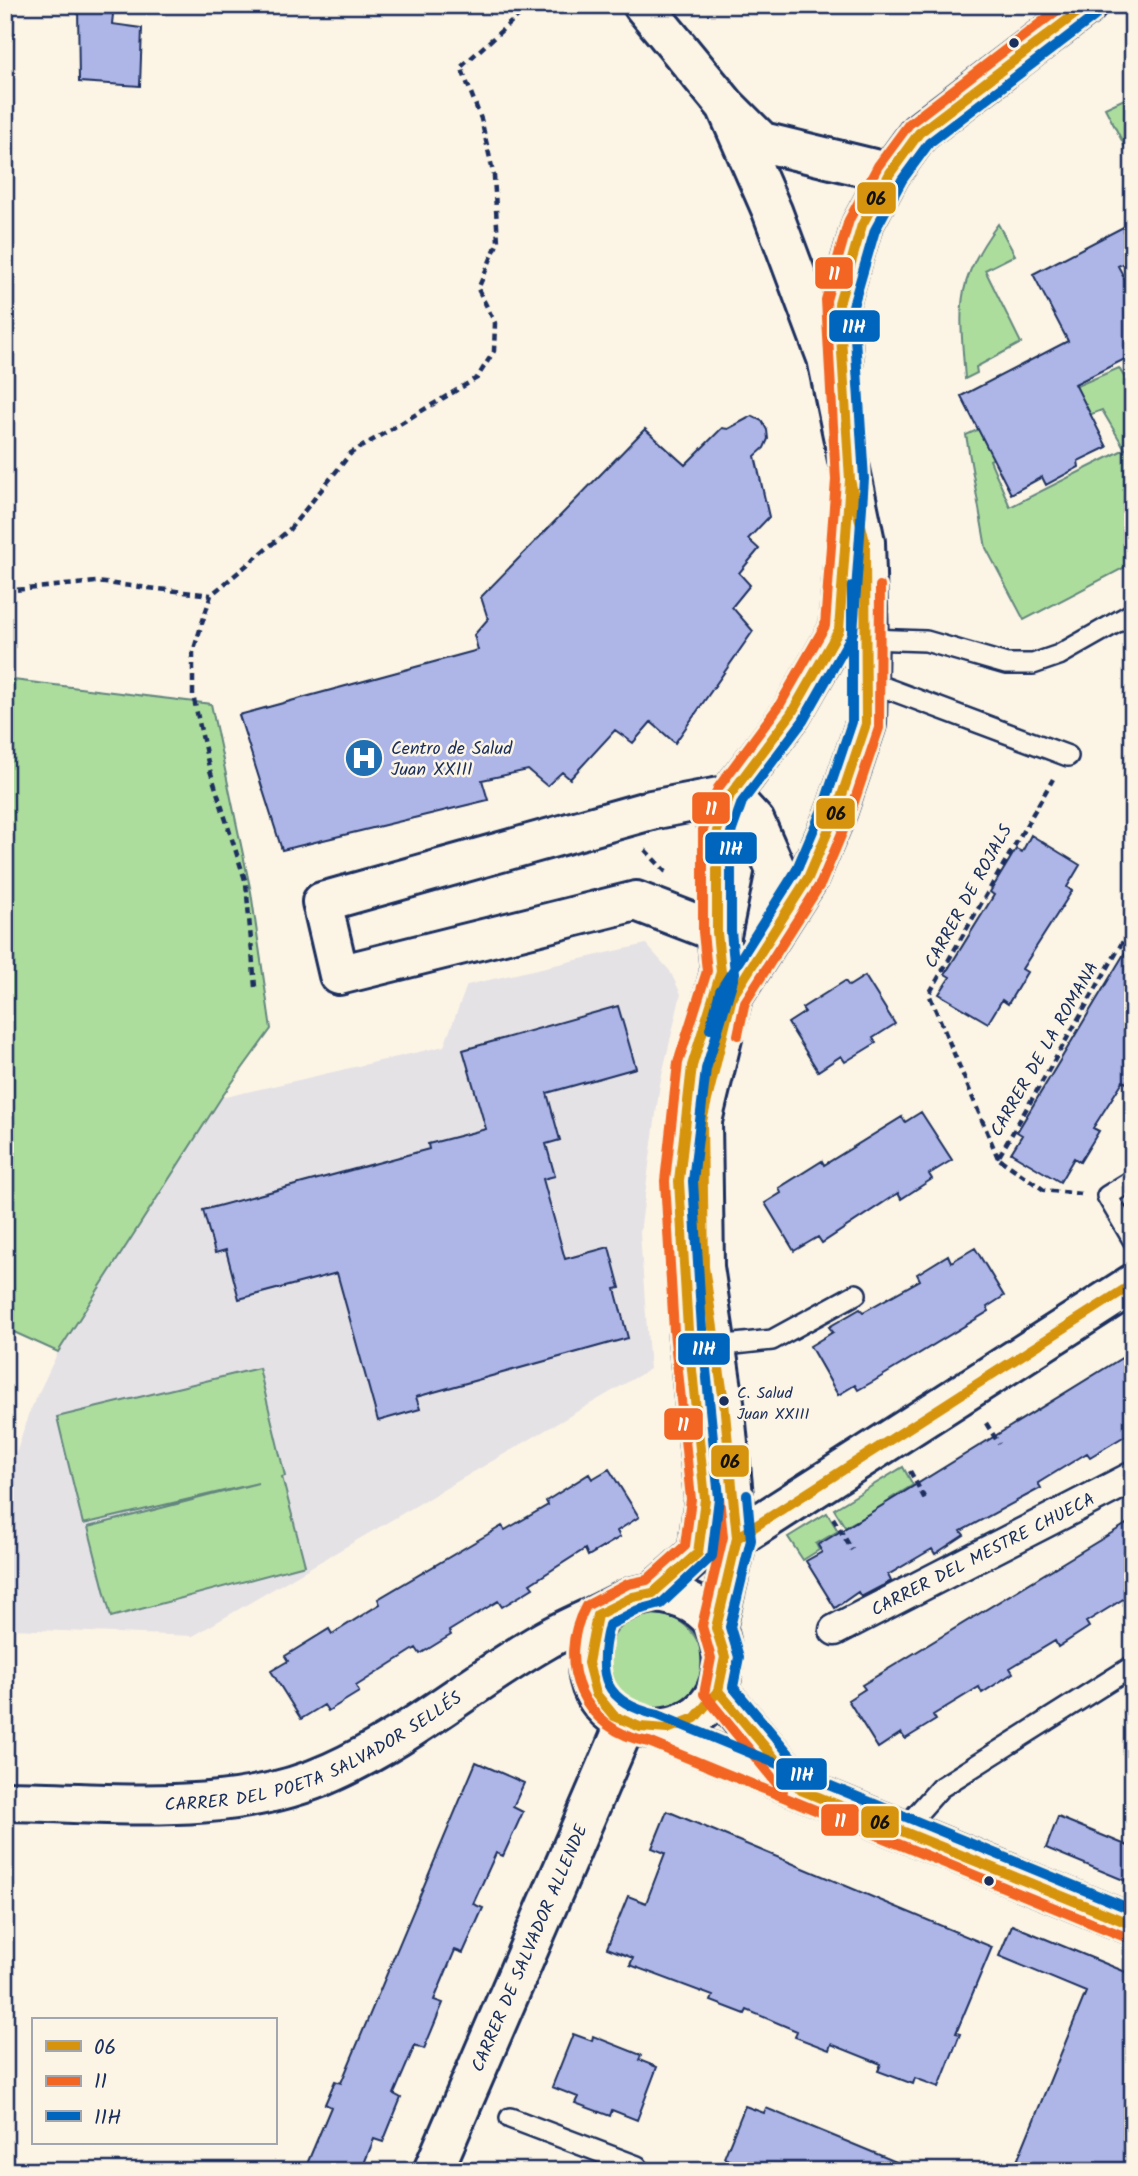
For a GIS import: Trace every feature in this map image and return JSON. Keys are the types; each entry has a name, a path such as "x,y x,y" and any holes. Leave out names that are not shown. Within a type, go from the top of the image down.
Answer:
{"street":[{"path":"643,5 726,106 762,142 890,173"},
{"path":"716,1628 737,1538 680,1181 692,1066 721,972 716,932 717,831 730,794 791,714 839,630 850,480 839,304 862,225 890,173 919,133 1087,5"},
{"path":"653,1593 698,1553 705,1499 702,1121 732,997 808,878 836,810 866,724 868,639 865,542 850,480 827,358 772,211 726,106"},
{"path":"716,932 636,901 339,975 322,902 651,810 730,794"},
{"path":"730,794 755,822 776,870 760,950"},
{"path":"737,1538 1133,1284"},
{"name":"CARRER DEL MESTRE CHUECA","path":"835,1630 1133,1477"},
{"path":"639,1726 667,1728 695,1717 718,1690 724,1657 716,1628 705,1613 688,1601 653,1593 632,1597 597,1615 587,1663 596,1694 614,1716 1133,1925"},
{"name":"CARRER DEL POETA SALVADOR SELLÉS","path":"5,1801 206,1802 266,1793 330,1773 396,1738 545,1640 597,1615"},
{"path":"718,1690 802,1790"},
{"name":"CARRER DE SALVADOR ALLENDE","path":"433,2171 639,1726"}],"lane":[{"path":"868,639 926,641 1006,664 1033,664 1059,655 1133,613"},
{"path":"867,681 1068,756"},
{"path":"1133,1180 1107,1196 1133,1240"},
{"path":"703,1338 772,1340 856,1294"},
{"path":"902,1831 940,1788 1133,1666"},
{"path":"510,2118 637,2166 638,2171"}],"path":[{"path":"254,987 246,883 209,767 193,695 193,652 211,595 289,530 351,453 477,378 495,351 495,323 478,289 498,242 494,176 481,119 461,67 530,5"},
{"path":"5,591 96,582 211,595"},
{"name":"CARRER DE ROJALS","path":"998,1158 929,994 1032,811 1068,756"},
{"name":"CARRER DE LA ROMANA","path":"1107,1196 1044,1190 998,1158 1133,924"},
{"path":"980,1413 999,1444"},
{"path":"903,1460 926,1501"},
{"path":"827,1508 852,1550"}],"shaded area":[{"path":"646,944 670,971 681,994 660,1084 640,1233 650,1369 193,1636 10,1629 7,1483 28,1415 58,1352 221,1098 444,1046 467,985"}],"green space":[{"path":"1133,95 1133,162 1105,108"},
{"path":"998,224 1015,255 985,270 1021,343 976,367 977,373 965,379 961,315 966,281 983,245"},
{"path":"1119,368 1133,392 1133,563 1024,620 986,548 966,435 999,420 1015,448 990,460 1010,507 1125,449 1102,410 1081,418 1067,390"},
{"path":"5,679 211,704 251,892 271,1029 221,1098 58,1352 5,1328"},
{"path":"259,1368 285,1476 282,1477 305,1565 111,1617 88,1527 258,1483 83,1524 57,1417"},
{"path":"903,1467 913,1485 890,1499 891,1503 845,1527 834,1509"},
{"path":"827,1513 838,1531 816,1544 819,1550 803,1560 788,1537"},
{"path":"654,1614 673,1617 688,1628 699,1643 702,1662 699,1681 688,1696 673,1707 654,1710 635,1707 620,1696 609,1681 606,1662 609,1643 620,1628 635,1617"}],"building":[{"path":"78,5 114,5 112,24 142,28 140,86 79,82"},
{"path":"1133,222 1133,259 1118,266 1133,294 1133,355 1075,384 1107,447 1078,461 1079,467 1046,485 1042,477 1011,494 961,396 1068,341 1033,274"},
{"path":"752,416 762,421 767,430 768,439 764,448 755,456 769,517 748,539 759,549 739,573 750,585 732,607 753,631 675,743 651,722 633,743 615,730 570,779 562,772 547,786 528,770 482,780 488,800 282,850 239,715 478,650 474,635 488,619 481,597 645,429 685,465 722,428 728,429"},
{"path":"1031,835 1080,865 1067,887 1072,891 1022,969 1027,972 1008,1004 1002,1000 988,1023 939,994 950,977 945,974 994,895 990,892 1016,849 1022,852"},
{"path":"1133,939 1133,1087 1123,1081 1093,1128 1099,1131 1080,1162 1074,1158 1060,1182 1011,1153 1022,1135 1017,1132"},
{"path":"865,976 895,1024 873,1038 876,1043 845,1062 841,1056 818,1071 788,1023 805,1012 802,1008 845,981 849,986"},
{"path":"618,1006 636,1068 547,1093 560,1140 546,1144 555,1176 543,1179 565,1259 609,1247 620,1288 615,1289 628,1338 416,1397 420,1409 378,1421 337,1273 239,1299 226,1250 215,1253 203,1210 429,1149 428,1144 486,1129 463,1050"},
{"path":"921,1112 952,1160 929,1174 932,1179 901,1199 898,1193 822,1243 818,1237 794,1251 765,1203 781,1193 779,1188 822,1161 824,1165 902,1117 905,1122"},
{"path":"975,1248 1004,1296 987,1307 989,1311 874,1381 858,1390 855,1385 838,1395 810,1346 833,1332 829,1327 860,1309 863,1312 920,1280 917,1274 948,1255 951,1262"},
{"path":"1133,1351 1133,1431 1090,1457 1087,1453 1038,1483 1041,1488 961,1531 964,1535 935,1554 932,1549 888,1575 891,1581 861,1597 858,1592 835,1608 806,1561 822,1552 818,1545"},
{"path":"609,1469 639,1517 617,1531 620,1537 588,1556 585,1549 530,1584 533,1588 502,1607 498,1601 449,1631 451,1635 420,1654 416,1648 356,1686 359,1692 328,1711 324,1705 301,1719 271,1671 288,1661 285,1656 329,1629 332,1634 380,1604 378,1599 502,1526 505,1530 548,1505 546,1501 589,1474 592,1479"},
{"path":"1133,1520 1133,1593 1086,1622 1089,1627 1058,1647 1055,1641 1010,1668 1013,1673 982,1693 979,1687 933,1715 936,1720 905,1739 901,1733 878,1748 848,1700 865,1689 862,1685"},
{"path":"476,1762 524,1783 513,1807 523,1812 503,1856 496,1853 473,1904 483,1908 463,1953 455,1950 434,2000 443,2003 424,2049 415,2045 394,2094 401,2098 383,2142 374,2139 361,2171 304,2171 331,2107 325,2104 335,2081 341,2083"},
{"path":"667,1811 992,1947 956,2033 960,2034 939,2087 915,2078 913,2084 878,2071 881,2064 831,2044 829,2050 795,2037 797,2031 747,2010 745,2014 711,2001 713,1996 630,1965 633,1958 607,1948 628,1896 646,1903 665,1853 652,1848"},
{"path":"1058,1817 1133,1848 1133,1884 1046,1848"},
{"path":"1012,1925 1133,1975 1133,2151 1124,2171 1013,2171 1086,1992 999,1956"},
{"path":"573,2034 592,2041 593,2036 641,2055 639,2060 657,2067 637,2120 612,2110 610,2116 575,2103 578,2097 552,2087"},
{"path":"745,2106 764,2113 766,2108 918,2171 756,2171 724,2158"}],"transit line":[{"name":"11","path":"1064,5 909,124 878,166 849,220 826,300 836,480 825,626 779,706 718,788 703,830 703,932 707,971 678,1063 665,1181 674,1331 691,1499 685,1546 647,1580 628,1584 586,1606 577,1628 573,1650 581,1692 592,1710 607,1725 626,1736 649,1742 1128,1938"},
{"name":"06","path":"850,480 839,304 862,225 890,173 919,133 1087,5"},
{"name":"11H","path":"1095,16 929,143 902,180 875,230 853,306 864,479 853,633 803,721 742,802 731,833 731,931 735,973 706,1069 693,1181 702,1329 719,1498 712,1556 661,1604 638,1610 609,1625 604,1659 608,1685 615,1695 640,1710 658,1715 1133,1910"},
{"name":"06","path":"850,480 865,542 866,724 837,810 808,878 732,997 702,1121 704,1267 724,1402 737,1538 716,1628 725,1657 718,1691 695,1718 667,1729 640,1727 614,1716 596,1694 588,1663 597,1615 633,1597 653,1593 698,1553 705,1499 688,1330 679,1181 692,1066 721,972 717,932 717,831 730,795 791,714 839,630 850,480"},
{"name":"11H","path":"710,1029 720,991 796,871 824,805 852,722 852,586"},
{"name":"11","path":"738,1035 745,1002 821,883 850,814 879,728 880,586"},
{"name":"06","path":"737,1538 1133,1284"},
{"name":"11H","path":"747,1495 751,1540 730,1627 739,1657 733,1687 805,1773"},
{"name":"11","path":"719,1497 723,1537 702,1626 711,1658 704,1694 783,1791"},
{"name":"06","path":"718,1634 725,1657 718,1691 801,1790 1133,1925"}],"place":[{"name":"Centro de Salud Juan XXIII","path":"364,758"},
{"name":"C. Salud Juan XXIII","path":"724,1401"}]}
